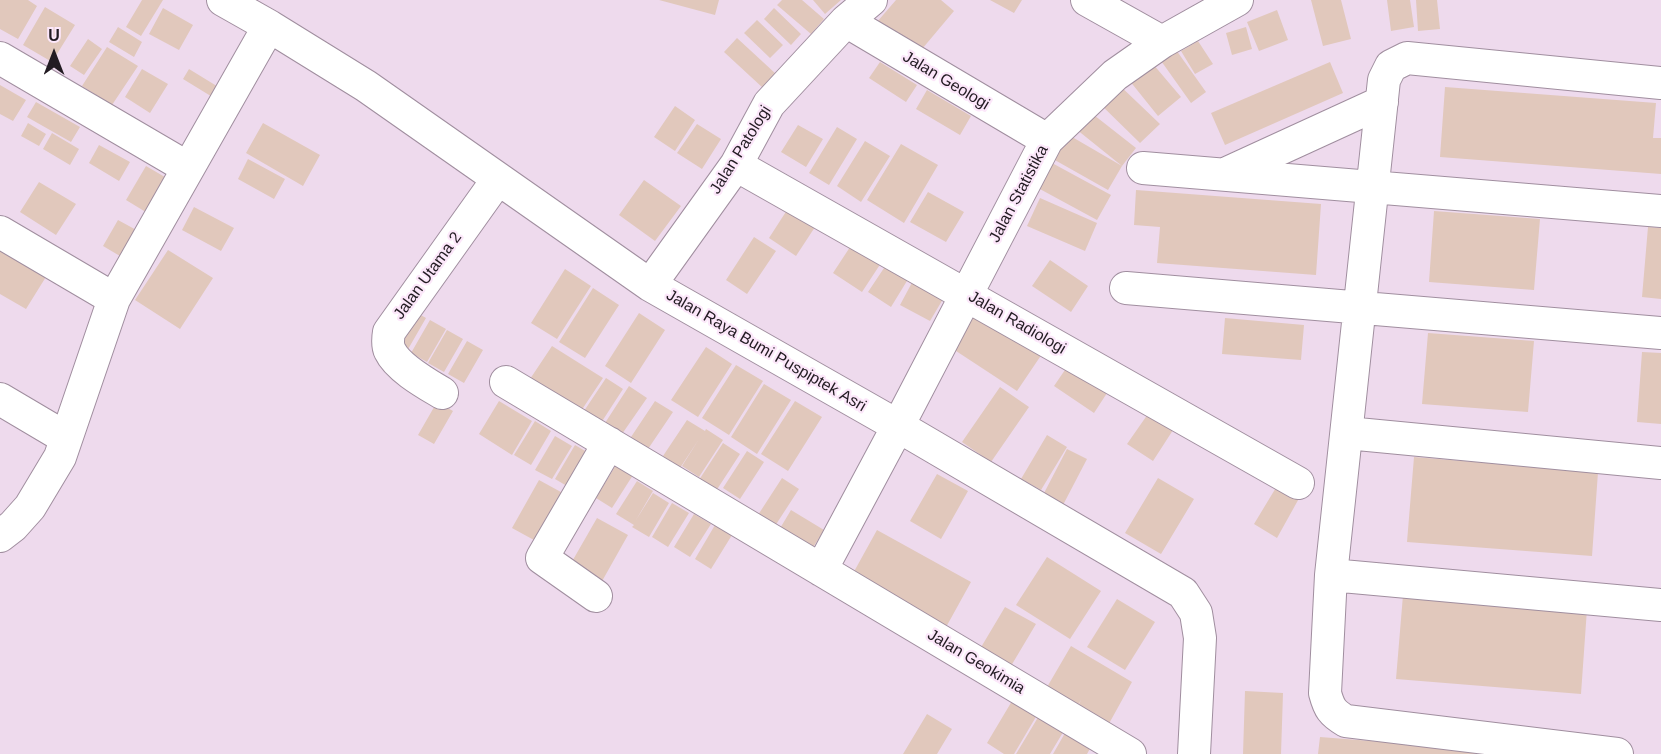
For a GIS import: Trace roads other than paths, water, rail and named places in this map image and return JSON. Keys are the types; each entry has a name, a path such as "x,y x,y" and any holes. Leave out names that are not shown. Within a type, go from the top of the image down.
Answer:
{"street":[{"name":"Jalan Raya Bumi Puspiptek Asri","path":"223,0 366,86 650,285 898,426 1183,593 1196,613 1200,638 1194,754"},
{"name":"Jalan Patologi","path":"650,285 736,165 769,104 846,21 871,0"},
{"path":"1087,0 1162,42"},
{"name":"Jalan Statistika","path":"898,426 1047,140 1115,75 1162,42 1237,0"},
{"name":"Jalan Geologi","path":"846,21 1047,140"},
{"path":"0,536 13,526 30,507 60,457 114,299 269,26"},
{"path":"0,58 188,168"},
{"path":"1617,754 1346,721 1336,716 1329,707 1325,693 1331,574 1384,80 1391,66 1407,58 1661,83"},
{"path":"1223,174 1382,102"},
{"name":"Jalan Radiologi","path":"736,165 1298,483"},
{"path":"1143,168 1661,211"},
{"name":"Jalan Utama 2","path":"442,393 416,378 394,358 389,350 389,332 498,179"},
{"path":"0,231 114,299"},
{"path":"1126,288 1661,333"},
{"name":"Jalan Geokimia","path":"506,382 1130,754"},
{"path":"0,399 66,438"},
{"path":"821,570 898,426"},
{"path":"1347,433 1661,464"},
{"path":"596,596 542,558 609,443"},
{"path":"1331,574 1661,605"}]}
